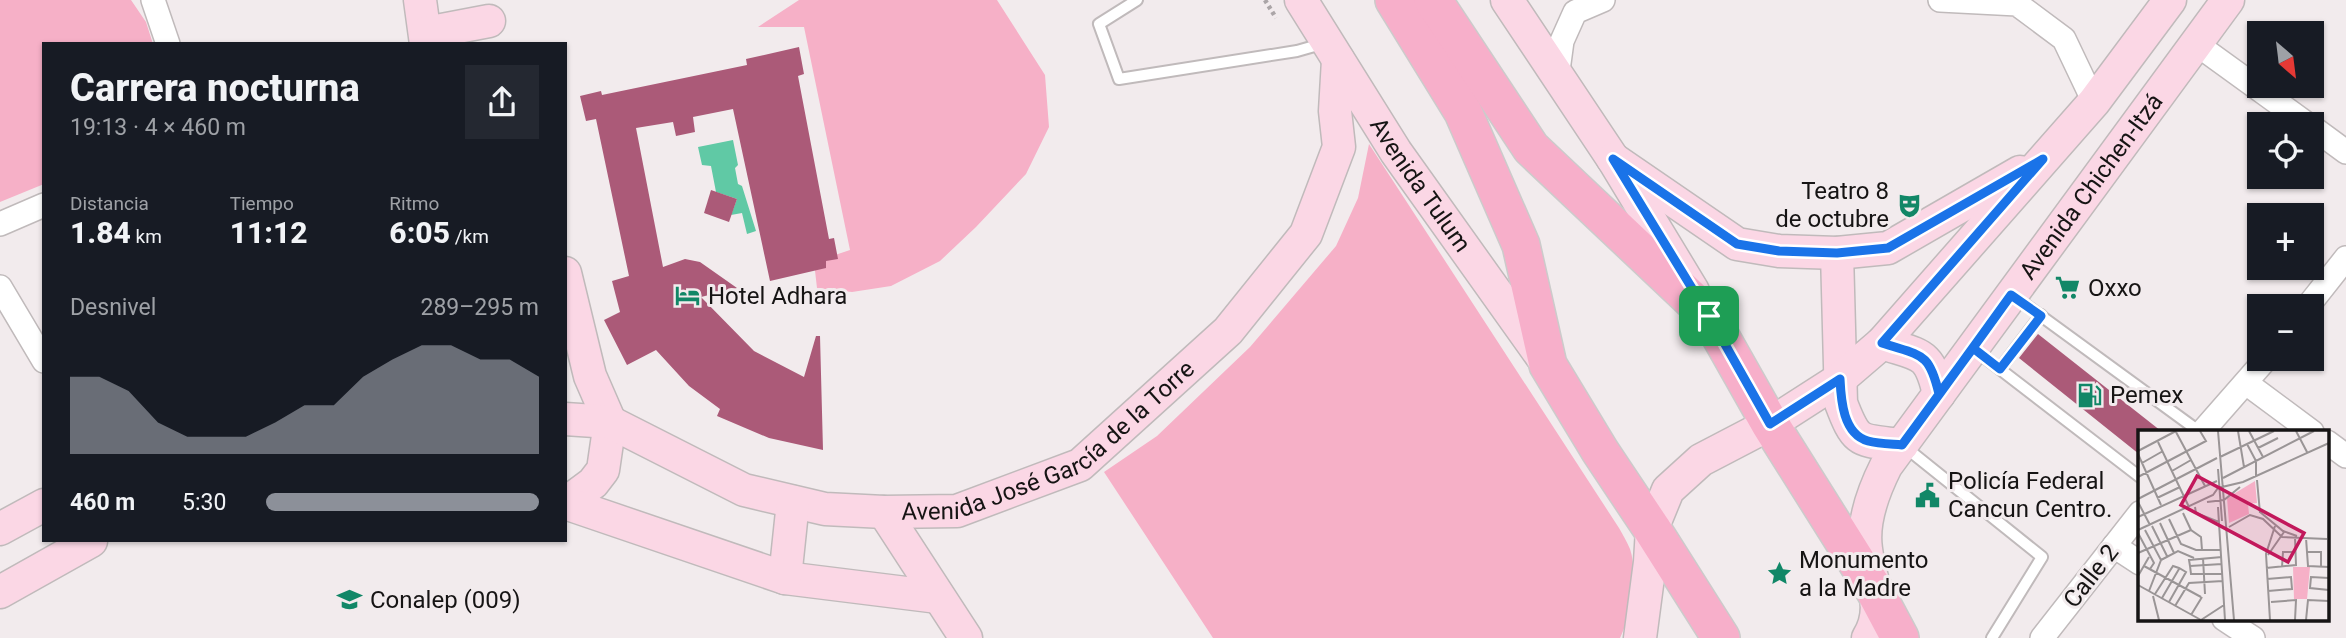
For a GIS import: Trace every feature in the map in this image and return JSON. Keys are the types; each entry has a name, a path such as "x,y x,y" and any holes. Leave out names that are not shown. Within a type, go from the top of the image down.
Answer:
{"main road":[{"name":"Avenida Tulum","path":"1394,0 1463,112 1521,246 1548,365 1600,451 1721,638"},
{"path":"1433,0 1531,148 1709,316 1770,424 1875,591 1900,638"}],"street":[{"path":"153,0 167,42"},
{"path":"420,0 426,38 490,22"},
{"name":"Avenida Tulum","path":"1301,0 1396,152 1548,365"},
{"path":"1507,0 1613,159 1709,316"},
{"path":"1557,78 1562,41 1575,12 1603,0"},
{"path":"1940,0 2017,4 2064,39 2094,102"},
{"name":"Avenida Chichen-Itzá","path":"1640,638 1652,529 1668,490 1701,460 1770,424 1840,379 1882,343 2094,102 2169,0"},
{"name":"Avenida Chichen-Itzá","path":"1868,638 1879,612 1865,547 1868,518 1876,486 1886,466 2228,0"},
{"path":"2195,43 2290,112"},
{"name":"Avenida José García de la Torre","path":"567,419 610,422 744,490 825,509 884,512 957,511 1080,465 1228,331 1306,234 1339,147 1333,51"},
{"path":"2324,136 2346,152"},
{"path":"1613,159 1737,244 1779,251 1837,253 1888,248 2043,159"},
{"path":"0,223 42,206"},
{"path":"1837,253 1841,403 1856,435 1867,441 1902,445"},
{"path":"2318,294 2346,258"},
{"path":"0,287 42,358"},
{"path":"567,292 572,340 610,422 603,470 593,483 567,502"},
{"path":"1882,343 1926,359 1933,369 1939,394"},
{"path":"2195,428 2256,371"},
{"path":"2246,383 2309,430"},
{"path":"2328,443 2346,456"},
{"path":"785,578 793,502"},
{"path":"567,503 785,578 938,597"},
{"path":"0,529 42,506"},
{"path":"884,512 966,638"},
{"name":"Calle 2","path":"2042,638 2138,516"},
{"path":"0,592 89,542"},
{"path":"2114,546 2138,562"},
{"path":"2226,620 2253,638"}],"lane":[{"path":"1137,0 1099,24 1119,79 1297,51 1333,51"},
{"path":"2011,295 2195,428"},
{"path":"2000,369 2041,316"},
{"path":"1973,348 2138,475"},
{"path":"1902,445 2042,557 1992,638"}],"shaded area":[{"path":"0,0 131,0 146,22 152,42 42,42 42,185 0,202"},
{"path":"799,0 997,0 1045,75 1049,127 1026,174 940,261 891,286 852,292 817,288 814,262 850,250 804,27 758,27"},
{"path":"733,140 738,165 735,168 738,184 742,186 756,231 747,234 742,213 731,215 737,199 716,192 711,166 702,165 698,147"},
{"path":"1369,144 1626,541 1632,559 1633,581 1630,606 1620,638 1213,638 1104,472 1157,436 1250,347 1336,246 1358,198"}],"building":[{"path":"799,47 804,74 798,76 829,239 834,238 838,259 826,261 826,268 770,281 733,109 693,117 695,132 676,136 673,122 636,128 663,267 685,259 700,262 737,288 701,297 754,351 804,377 816,336 820,336 823,450 769,438 717,416 720,409 689,386 656,350 627,365 604,320 620,312 612,281 629,276 596,119 586,121 580,96 601,91 602,95 747,65 746,59"},
{"path":"711,190 737,199 729,222 704,213"},
{"name":"Pemex","path":"2038,334 2160,430 2138,430 2138,453 2019,358"}],"place":[{"name":"Teatro 8 de octubre","path":"1909,205"},
{"name":"Oxxo","path":"2068,288"},
{"name":"Hotel Adhara","path":"688,296"},
{"name":"Pemex","path":"2090,395"},
{"name":"Policía Federal Cancun Centro.","path":"1928,495"},
{"name":"Monumento a la Madre","path":"1779,574"},
{"name":"Conalep (009)","path":"350,600"}],"route":[{"path":"1709,316 1613,159 1737,244 1779,251 1837,253 1888,248 2043,159 1882,343 1926,359 1933,369 1939,394 1973,348 2000,369 2041,316 2011,295 1973,348 1902,445 1867,441 1856,435 1841,403 1840,379 1770,424 1709,316"}]}
